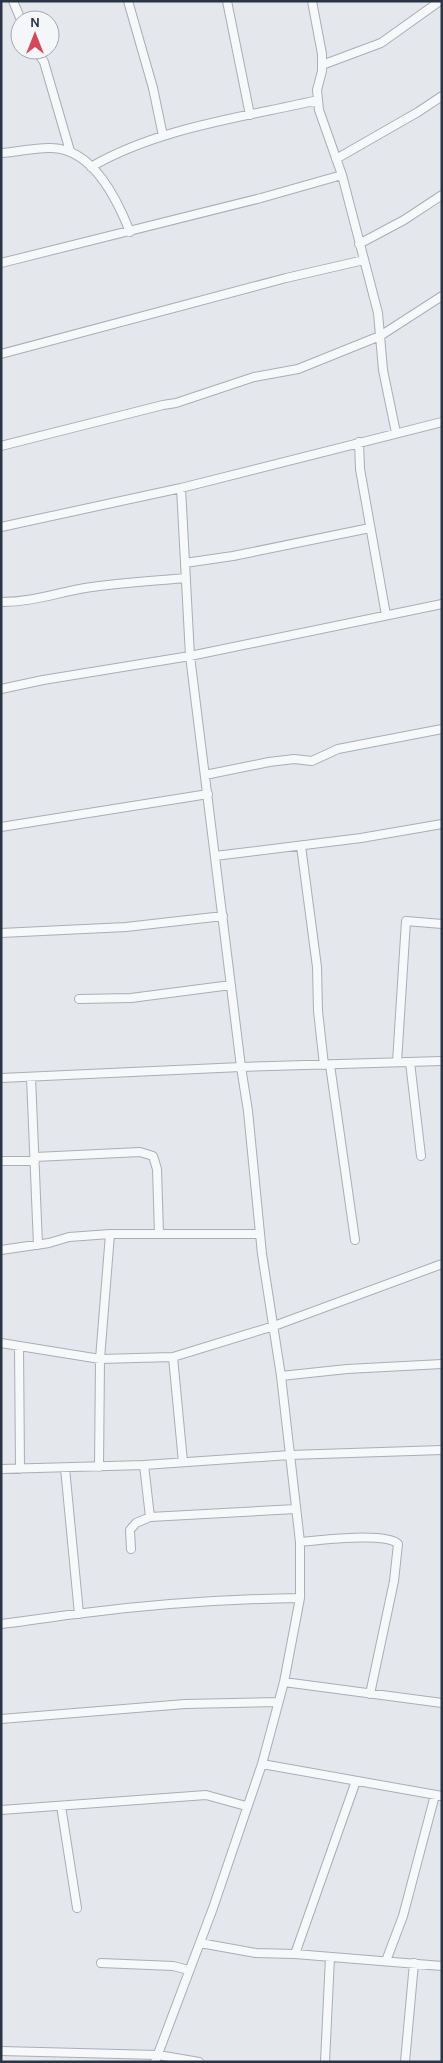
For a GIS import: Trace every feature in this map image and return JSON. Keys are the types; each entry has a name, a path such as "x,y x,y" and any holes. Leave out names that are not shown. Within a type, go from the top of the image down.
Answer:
{"street":[{"path":"128,1 163,136"},
{"path":"227,1 250,115"},
{"path":"312,1 322,54 322,66 317,90 319,110 342,175 378,313 383,370 396,433"},
{"path":"322,66 381,43 440,1"},
{"path":"43,60 70,151"},
{"path":"336,158 418,112 442,96"},
{"path":"91,166 113,154 163,136 318,100"},
{"path":"1,153 52,148 70,151 91,166 105,181 119,204 130,232"},
{"path":"1,264 130,232 342,175"},
{"path":"359,244 404,220 442,196"},
{"path":"1,354 286,278 364,260"},
{"path":"1,446 176,403 254,377 298,369 380,336 442,296"},
{"path":"1,527 181,488 442,422"},
{"path":"359,442 360,469 386,615"},
{"path":"156,2058 213,1908 246,1806 262,1764 284,1682 300,1598 300,1542 281,1376 260,1234 248,1111 190,656 181,488"},
{"path":"185,564 370,528"},
{"path":"1,602 32,601 83,589 130,582 186,578"},
{"path":"1,689 43,680 190,656 442,604"},
{"path":"205,775 269,762 312,761 338,749 442,729"},
{"path":"1,827 208,794"},
{"path":"215,856 361,838 442,824"},
{"path":"302,846 317,967 318,1011 355,1240"},
{"path":"1,933 126,927 223,916"},
{"path":"397,1062 406,921 442,924"},
{"path":"78,999 131,998 231,985"},
{"path":"1,1078 241,1067 442,1061"},
{"path":"410,1062 421,1156"},
{"path":"30,1077 38,1245"},
{"path":"1,1161 148,1153 153,1156 157,1169 159,1234"},
{"path":"1,1250 38,1245 69,1237 110,1234 260,1234"},
{"path":"99,1466 100,1359 110,1234"},
{"path":"1,1343 100,1359 173,1357 274,1326 442,1264"},
{"path":"19,1346 18,1417 20,1469"},
{"path":"173,1357 183,1462"},
{"path":"281,1376 347,1369 442,1364"},
{"path":"1,1469 144,1465 290,1455 442,1450"},
{"path":"144,1465 150,1518"},
{"path":"65,1468 79,1614"},
{"path":"131,1548 130,1530 136,1523 150,1518 296,1509"},
{"path":"300,1542 382,1538 392,1540 398,1544 394,1581 370,1694"},
{"path":"1,1624 202,1602 300,1598"},
{"path":"284,1682 442,1703"},
{"path":"1,1719 185,1704 278,1702"},
{"path":"262,1764 438,1796 403,1916 386,1961"},
{"path":"295,1954 356,1781"},
{"path":"1,1810 206,1794 246,1806"},
{"path":"61,1806 77,1908"},
{"path":"200,1943 256,1953 295,1954 442,1966"},
{"path":"325,2062 330,1957"},
{"path":"101,1962 173,1966 189,1970"},
{"path":"405,2062 414,1963"},
{"path":"1,2051 156,2058 199,2062"}]}
